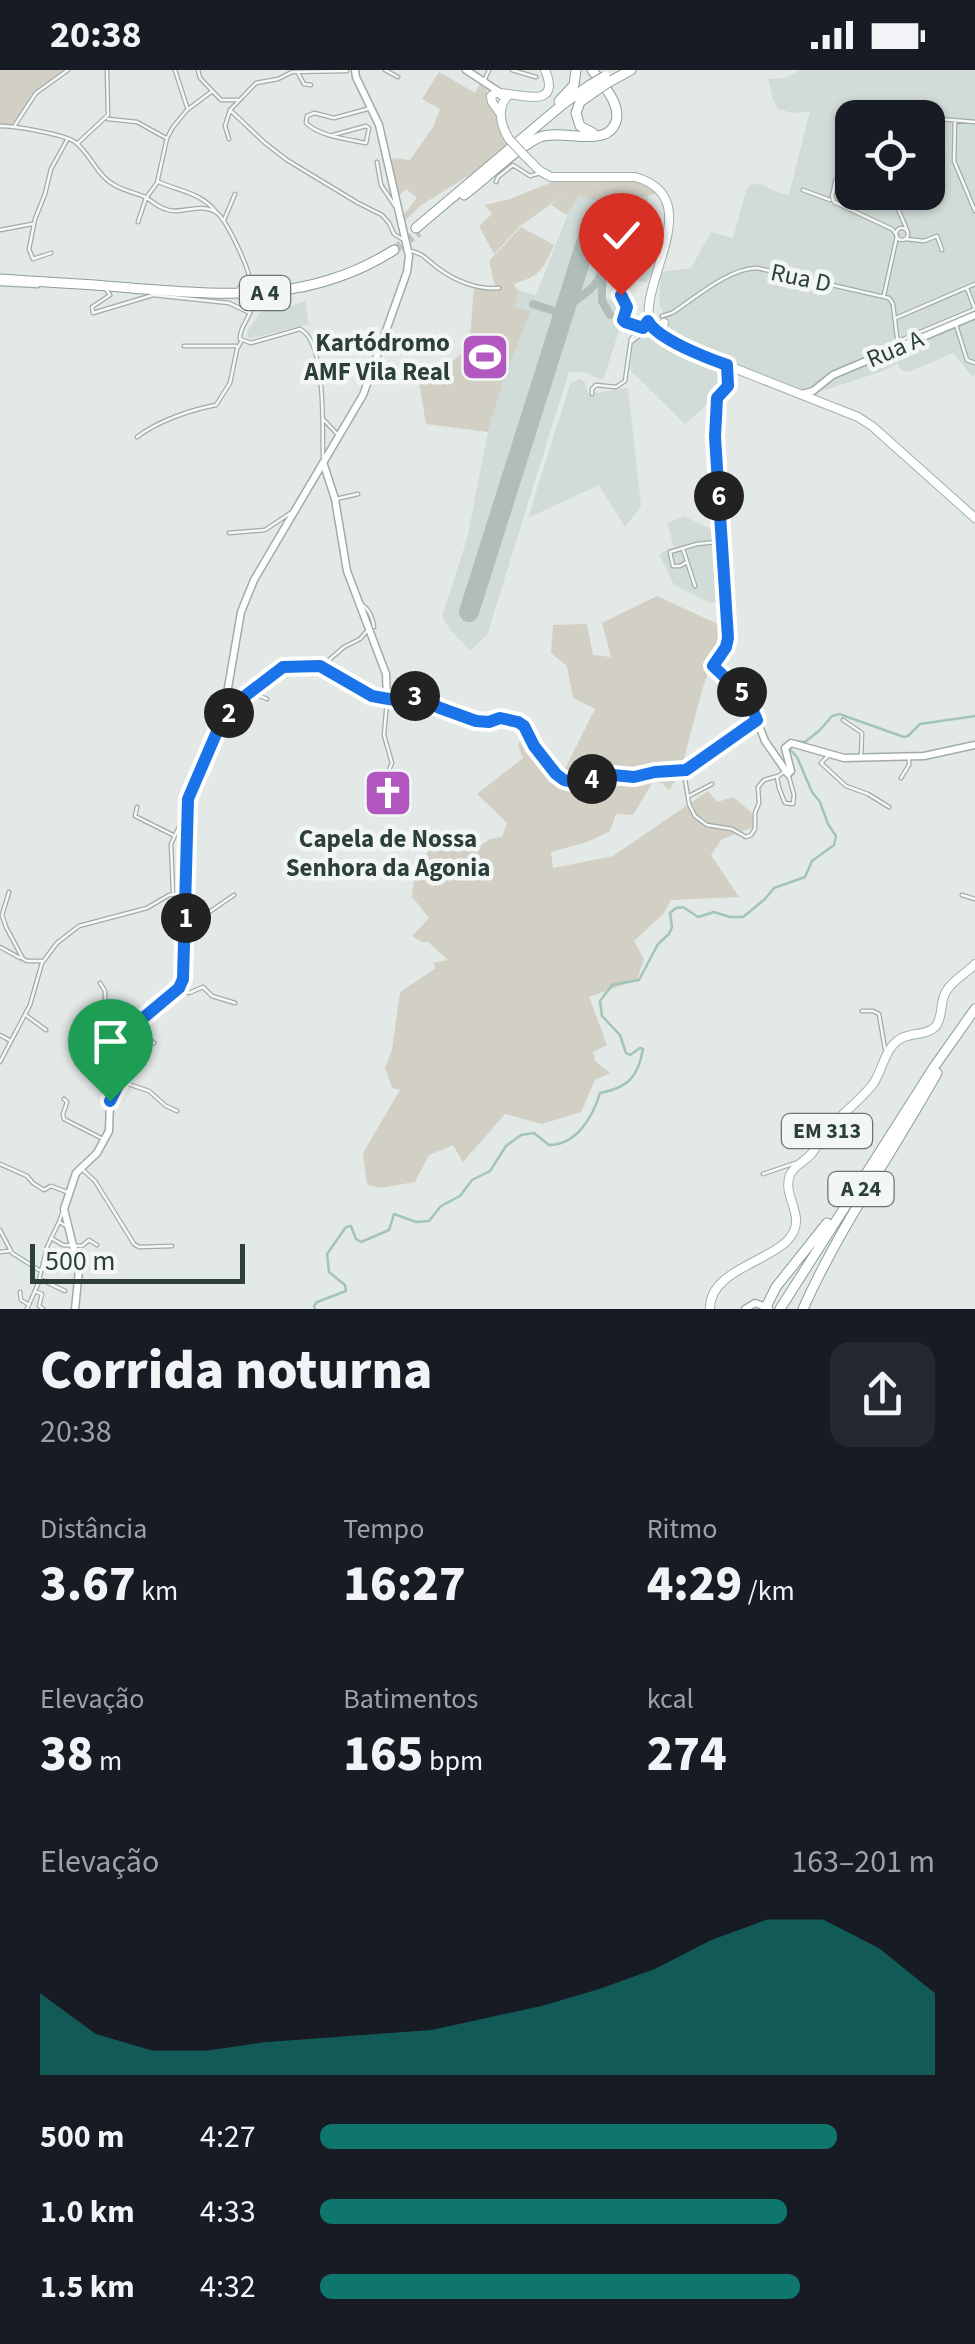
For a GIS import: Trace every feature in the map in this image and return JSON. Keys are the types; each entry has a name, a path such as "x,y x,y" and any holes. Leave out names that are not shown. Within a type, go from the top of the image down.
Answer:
{"highway":[{"path":"463,193 572,88 576,70"},
{"path":"463,193 538,138 559,134 598,136 610,131 616,120 616,108 590,70"},
{"path":"590,70 614,112 610,126 596,133 582,128 576,116 579,103 592,89"},
{"path":"607,80 616,70"},
{"path":"418,230 554,111 628,70"},
{"name":"A 4","path":"0,279 226,289 291,284 348,268 392,247"},
{"name":"A 24","path":"783,1309 890,1135 975,1009"},
{"name":"A 24","path":"783,1309 975,1018"},
{"path":"804,1309 838,1240 938,1071"},
{"path":"765,1306 890,1135"}],"main road":[{"path":"466,70 486,82 499,100 504,129 541,172 556,178 636,177 659,190 668,204 670,218 650,299 657,321 672,339 689,350 810,393 851,413 872,426 975,518"},
{"path":"499,100 512,93 531,98 542,96 549,84 545,70"},
{"path":"75,1309 80,1272 64,1209 80,1169 106,1140 110,1101 127,1063 122,1039 179,988 184,973 189,797 222,720 245,598 297,508 322,475 326,460 365,391 408,255 380,128 351,72"},
{"name":"Rua A","path":"810,393 834,375 955,324 975,311"},
{"path":"727,365 728,386 717,398 715,433 728,638 713,666 748,699 784,774 791,772 785,749 792,743 844,758 924,756 974,746"},
{"path":"322,475 335,499 346,568 372,628 386,674 387,698"},
{"name":"EM 313","path":"710,1309 712,1295 723,1282 780,1247 792,1235 796,1214 789,1182 794,1169 872,1085 886,1055 901,1038 931,1030 941,1016 948,988 975,964"},
{"path":"745,1309 752,1304 765,1306"}],"street":[{"path":"13,126 36,93 68,70"},
{"path":"76,144 106,120 107,70"},
{"path":"176,70 187,110"},
{"path":"191,70 223,101 239,99"},
{"path":"385,70 398,77"},
{"path":"486,82 489,70"},
{"path":"512,70 536,77"},
{"path":"228,138 225,126 230,110 256,84 278,79 288,71 351,72"},
{"path":"298,71 304,84 311,85"},
{"path":"138,222 157,181 174,125 211,92"},
{"path":"333,135 370,128 366,143 333,135 308,127 308,115 334,118 372,108"},
{"path":"230,110 288,160 382,214 402,235"},
{"path":"109,112 114,119"},
{"path":"945,119 975,122"},
{"path":"106,120 137,122 168,138"},
{"path":"956,120 954,158 975,211"},
{"path":"0,126 68,138 107,180 167,210 195,208 216,213"},
{"path":"52,253 32,258 29,249 51,170 68,138"},
{"path":"377,162 381,185 398,210"},
{"path":"496,182 512,165 530,176 541,172"},
{"path":"157,181 203,198 224,221 248,268 250,281 252,302 240,333 242,341"},
{"path":"835,183 832,195 836,204 913,239 924,241 936,236 942,250"},
{"path":"804,190 833,200"},
{"path":"224,221 235,194"},
{"path":"899,210 906,236"},
{"path":"904,222 898,232 884,296 893,302 898,345 975,311 966,288"},
{"path":"0,230 34,224"},
{"path":"898,232 906,236"},
{"path":"895,248 906,236"},
{"path":"408,255 418,252 458,280 482,288 499,288"},
{"name":"Rua D","path":"657,321 732,274 749,268 884,296"},
{"path":"0,279 108,290 110,294 92,306 94,313 155,296 230,303 250,313"},
{"path":"624,281 624,322 657,321"},
{"path":"895,318 975,284"},
{"path":"630,343 657,321"},
{"path":"592,394 597,385 616,387 626,381 632,336 657,321"},
{"path":"955,324 966,360 975,363"},
{"path":"242,341 250,344 298,329 305,330 310,337 318,364 326,460"},
{"path":"137,438 148,429 200,407 216,405 230,382 242,341"},
{"path":"184,346 238,346"},
{"path":"322,416 339,437"},
{"path":"331,428 344,428"},
{"path":"335,499 358,494"},
{"path":"229,532 267,529 297,508"},
{"path":"686,562 675,567 670,560 671,551 721,542"},
{"path":"682,548 695,586"},
{"path":"322,667 372,628"},
{"path":"222,720 236,703 279,668 322,667 359,690 387,698 400,701 413,695 476,721 500,718 518,722 560,777 580,784 602,774 634,777 692,767 757,720"},
{"path":"251,692 266,699"},
{"path":"387,698 384,734 392,764 386,795 395,810"},
{"path":"843,720 862,733 860,756"},
{"path":"830,754 821,764 842,783 889,807"},
{"path":"901,778 909,765 909,756"},
{"path":"683,770 693,814 709,825 732,828 749,837 755,828 758,787 764,780 784,774"},
{"path":"784,774 792,788 793,804 786,804 781,794 784,774"},
{"path":"688,795 712,784"},
{"path":"781,794 792,788"},
{"path":"137,807 134,816 173,835"},
{"path":"174,894 170,854 173,835 188,807"},
{"path":"9,892 2,916 23,959"},
{"path":"0,1062 31,1002 44,961 53,947 77,927 147,908 186,892"},
{"path":"185,929 234,895"},
{"path":"962,895 975,899"},
{"path":"0,947 27,962 44,961"},
{"path":"100,983 104,1000 131,1027 154,1042"},
{"path":"179,988 189,992 203,987 212,996 235,1003"},
{"path":"862,1011 878,1014 886,1055"},
{"path":"25,1014 46,1030"},
{"path":"0,1035 10,1041"},
{"path":"125,1074 134,1061 133,1050"},
{"path":"120,1082 149,1091 177,1111"},
{"path":"64,1098 65,1120 106,1140"},
{"path":"764,1174 805,1159"},
{"path":"0,1164 27,1176 45,1190 52,1186 69,1192"},
{"path":"80,1169 94,1179 134,1244 172,1246"},
{"path":"20,1292 28,1307 64,1209"},
{"path":"59,1222 68,1227"},
{"path":"0,1230 10,1251 40,1270"},
{"path":"51,1238 72,1251 90,1240 97,1245"},
{"path":"0,1252 10,1251"},
{"path":"22,1261 30,1252"},
{"path":"44,1258 50,1262"},
{"path":"39,1278 65,1291"},
{"path":"35,1291 42,1294 39,1306 44,1309"}],"shaded area":[{"path":"0,70 63,72 36,91 16,121 0,125"},
{"path":"800,70 975,70 973,377 953,353 909,372 902,371 897,364 819,392 816,397 694,351 672,337 659,302 661,272 691,268 711,232 733,238 750,185 761,184 789,195 810,111 793,113 778,109 768,79 785,78"},
{"path":"439,72 475,93 482,81 510,143 469,179 466,177 420,206 404,222 401,218 417,198 406,189 397,197 390,166 393,158 410,160 433,127 440,109 422,99"},
{"path":"560,179 634,179 660,193 606,204 579,195 567,215 551,205 568,192 520,226 494,254 479,226 492,214 485,205"},
{"path":"579,194 606,204 647,195 651,219 658,219 661,226 654,267 647,283 611,273 604,296 626,309 603,380 583,372 569,372 487,635 469,649 442,616 467,539 488,432 529,313 514,307 519,291 536,295"},
{"name":"Kartódromo AMF Vila Real","path":"521,227 554,245 540,270 514,284 519,290 514,307 530,312 488,432 426,424 419,382 436,375 462,353 470,337 474,287 492,291 501,288 495,286 489,261"},
{"path":"305,301 309,324 248,339 247,332 261,311 281,310"},
{"path":"650,331 693,361 702,359 725,367 726,388 685,424 630,370 633,342"},
{"path":"579,379 585,382 588,394 628,388 641,506 625,527 599,485 528,518 570,384"},
{"path":"683,516 716,531 723,601 710,603 674,585 659,554 674,547 667,523"},
{"path":"657,596 724,627 702,690 680,774 669,790 662,783 653,782 633,815 616,814 610,831 551,852 553,868 613,856 708,791 717,802 733,797 752,813 754,827 722,839 711,855 739,897 671,900 663,914 634,941 644,959 637,980 589,997 607,1045 593,1052 595,1061 610,1073 595,1080 581,1112 542,1124 505,1114 463,1162 453,1145 429,1155 415,1182 379,1188 367,1184 363,1153 400,1090 392,1088 385,1068 392,1050 400,992 436,968 433,963 448,960 428,942 412,936 429,918 412,897 414,879 436,835 473,851 490,839 502,837 507,823 477,794 523,758 518,746 524,729 560,779 595,709 573,698 567,666 551,653 553,625 587,624 593,655 611,657 602,623"}],"waterway":[{"path":"795,741 805,742 832,716 840,714"},
{"path":"842,715 904,737 920,724 975,716"},
{"path":"315,1309 317,1302 346,1291 345,1285 329,1272 327,1254 346,1227 351,1226 361,1242 389,1230 394,1214 416,1222 429,1221 441,1206 460,1196 472,1180 490,1171 506,1146 521,1135 534,1133 549,1145 568,1140 588,1120 600,1093 630,1080 643,1049 626,1053 620,1035 602,1016 600,1001 612,985 639,980 658,944 669,934 670,913 683,907 698,917 714,912 743,917 774,888 805,877 812,861 834,845 836,836 797,757 788,747"}],"taxiway":[{"path":"602,268 615,255 622,224"},
{"path":"566,307 599,278 600,262 588,238"},
{"path":"602,276 602,301 610,315"},
{"path":"533,304 563,314"}],"runway":[{"path":"469,612 592,224"}],"tunnel":[{"path":"394,250 419,232"}],"place":[{"name":"Kartódromo AMF Vila Real","path":"485,357"},
{"name":"Capela de Nossa Senhora da Agonia","path":"388,793"}],"route":[{"path":"110,1101 127,1068 124,1034 179,988 183,979 190,795 222,720 236,703 279,668 320,666 372,696 400,701 413,695 476,721 500,718 518,722 556,774 580,784 602,774 634,777 686,770 757,720 748,699 713,666 728,638 715,437 717,398 728,386 727,365 689,350 652,328 648,321 643,328 625,322 627,307 621,295"}]}
